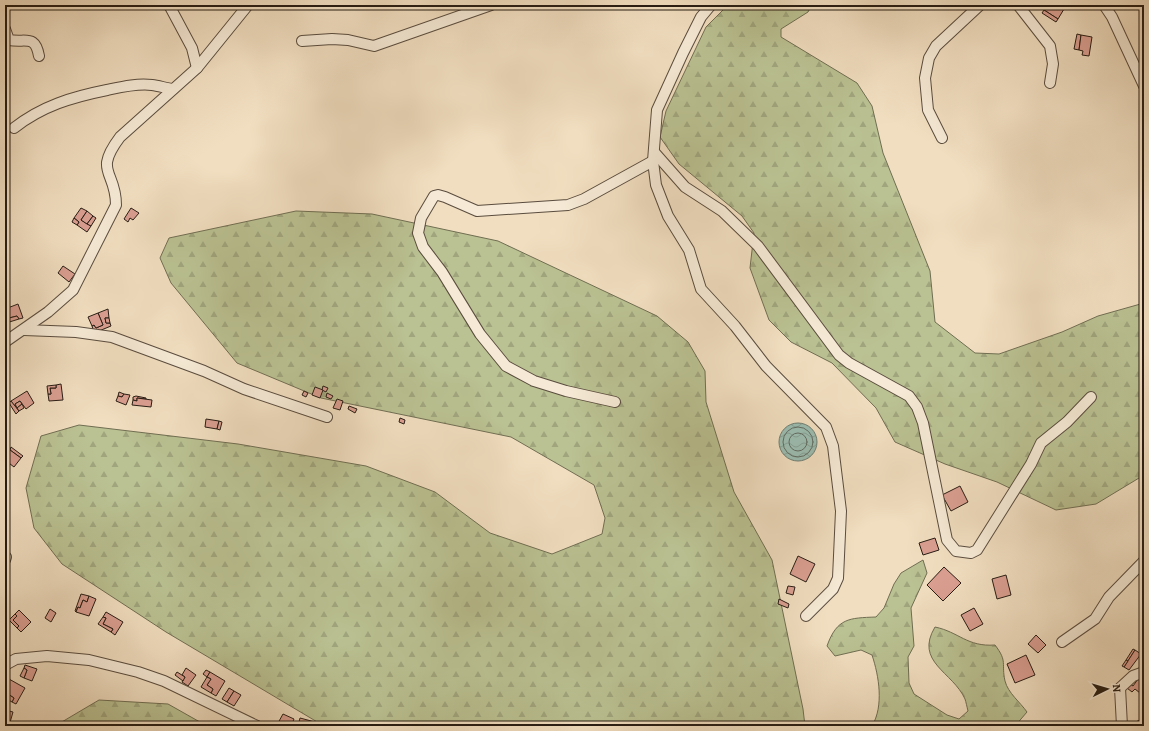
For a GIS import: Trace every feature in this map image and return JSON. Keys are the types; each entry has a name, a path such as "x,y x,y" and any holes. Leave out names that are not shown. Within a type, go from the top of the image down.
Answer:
{"street":[{"path":"169,5 192,48 196,68"},
{"path":"5,342 24,330 73,290 116,205 116,192 105,165 110,150 120,137 196,68 248,5"},
{"path":"302,41 332,39 348,40 374,46 451,21 491,5"},
{"path":"711,5 701,17 657,110 654,157 656,186 668,216 689,250 701,289 736,326 766,366 826,427 833,446 841,511 838,578 832,589 806,616"},
{"path":"942,138 928,110 925,78 929,58 936,46 980,5"},
{"path":"1018,5 1050,46 1053,64 1050,83"},
{"path":"1104,5 1112,17 1144,86"},
{"path":"5,29 9,40 29,40 34,43 39,56"},
{"path":"14,128 26,119 48,107 84,94 137,85 152,85 173,89"},
{"path":"654,157 685,187 722,211 758,246 840,355 849,363 910,396 917,407 923,423 947,540 956,551 970,553 977,550 1042,444 1071,418 1090,397"},
{"path":"615,402 566,391 534,381 506,366 480,334 442,272 423,247 418,233 421,218 434,196 445,197 477,211 568,204 584,199 654,157"},
{"path":"24,330 76,332 112,337 204,371 244,389 327,417"},
{"path":"1062,642 1095,619 1105,606 1109,597 1144,561"},
{"path":"5,665 16,659 47,656 89,660 124,669 164,682 257,726"},
{"path":"1122,726 1120,688 1133,676 1144,672"}],"green space":[{"path":"728,5 812,5 808,12 781,29 781,37 857,83 872,106 883,153 930,271 935,322 975,353 999,354 1062,332 1098,316 1144,303 1144,475 1096,504 1056,510 997,482 945,464 895,442 876,408 832,363 791,342 769,320 750,268 754,233 742,216 679,164 660,137 666,111 706,27"},
{"path":"296,211 372,214 498,241 657,316 688,342 705,371 706,402 734,492 772,560 803,709 805,726 324,726 166,632 62,564 34,528 26,488 41,436 79,425 238,444 366,466 435,492 490,533 552,554 602,534 605,518 594,485 511,437 321,398 237,363 171,283 160,258 169,238"},
{"path":"923,560 927,573 911,608 914,646 908,657 909,683 914,694 947,715 959,719 968,711 965,699 959,690 932,658 929,649 930,639 935,627 951,632 970,642 995,645 1003,659 1005,681 1011,693 1027,712 1015,726 872,726 878,709 879,691 877,672 872,655 861,650 835,656 827,646 835,630 845,621 858,618 876,617 884,608 894,584 901,573"},
{"path":"99,700 168,704 207,726 55,726"}],"water":[{"path":"798,423 811,429 817,442 811,455 798,461 785,455 779,442 785,429"}],"building":[{"path":"1046,5 1057,5 1064,9 1058,19 1044,10"},
{"path":"1044,10 1058,19 1056,22 1042,13"},
{"path":"1077,34 1081,35 1079,50 1074,49"},
{"path":"1081,35 1092,37 1089,56 1082,55 1083,51 1079,50"},
{"path":"81,208 87,211 81,220 91,226 87,232 77,225 79,222 74,218"},
{"path":"131,208 139,213 133,220 130,218 128,222 124,219"},
{"path":"87,211 93,216 87,224 81,220"},
{"path":"93,216 96,218 91,226 87,224"},
{"path":"74,218 79,222 77,225 72,222"},
{"path":"63,266 75,274 69,282 58,273"},
{"path":"18,304 23,318 19,319 17,316 9,318 8,313 5,314 5,309"},
{"path":"108,309 109,318 105,318 106,323 110,323 111,326 94,333 92,326 94,325 96,328 103,325 98,313"},
{"path":"8,313 9,318 17,316 19,319 6,323 5,314"},
{"path":"98,313 103,325 96,328 94,325 92,326 88,317"},
{"path":"105,318 109,318 110,323 106,323"},
{"path":"61,384 63,400 49,401 48,394 51,394 50,388 56,388 56,385"},
{"path":"56,385 56,388 50,388 51,394 48,394 47,386"},
{"path":"323,386 328,388 326,392 322,390"},
{"path":"315,387 323,390 320,398 312,395"},
{"path":"27,391 34,403 26,409 20,401 15,404 16,409 11,401"},
{"path":"304,391 308,393 306,397 302,395"},
{"path":"119,392 124,394 122,397 118,396"},
{"path":"327,393 333,396 331,399 326,397"},
{"path":"124,394 130,395 126,405 116,401 118,396 122,397"},
{"path":"136,396 146,399 137,398 137,401 133,400 133,397"},
{"path":"137,398 152,400 151,407 132,405 133,400 137,401"},
{"path":"337,399 343,401 340,410 333,408"},
{"path":"11,401 19,411 16,414 9,403"},
{"path":"20,401 22,404 17,408 15,404"},
{"path":"22,404 24,408 19,411 17,408"},
{"path":"349,406 357,409 355,413 348,409"},
{"path":"400,418 405,420 404,424 399,422"},
{"path":"206,419 219,421 217,429 205,427"},
{"path":"219,421 222,422 220,430 217,429"},
{"path":"11,447 23,456 21,458 10,450"},
{"path":"10,450 21,458 14,467 5,460 5,456"},
{"path":"960,486 968,502 951,511 942,495"},
{"path":"935,538 939,550 923,555 919,543"},
{"path":"798,556 815,564 806,582 790,574"},
{"path":"944,567 961,583 943,601 927,585"},
{"path":"1006,575 1011,595 997,599 992,579"},
{"path":"788,586 795,587 793,595 786,593"},
{"path":"81,594 89,596 87,602 83,600 80,608 78,607 76,612 75,611"},
{"path":"89,596 96,599 89,616 76,612 78,607 80,608 83,600 87,602"},
{"path":"779,599 789,604 788,608 778,604"},
{"path":"974,608 983,624 970,631 961,615"},
{"path":"50,609 56,613 51,622 45,618"},
{"path":"19,610 31,622 21,632 17,628 19,626 13,620 17,616 15,614"},
{"path":"106,612 123,622 115,635 111,632 113,629 103,624 106,618 103,617"},
{"path":"15,614 17,616 13,620 19,626 17,628 9,620"},
{"path":"103,617 106,618 103,624 113,629 111,632 98,624"},
{"path":"1036,635 1046,645 1038,653 1028,644"},
{"path":"1133,649 1135,650 1128,661 1126,660"},
{"path":"1135,650 1141,654 1129,670 1124,667"},
{"path":"1026,655 1035,675 1015,683 1007,664"},
{"path":"1126,660 1128,661 1124,667 1122,666"},
{"path":"25,665 37,669 32,681 24,678 27,670 24,668"},
{"path":"24,668 27,670 24,678 20,676"},
{"path":"186,668 196,675 188,686 182,682 185,677 182,675"},
{"path":"206,670 210,672 207,677 203,674"},
{"path":"177,672 185,677 183,681 175,675"},
{"path":"210,672 225,681 216,696 211,693 213,689 207,685 211,679 207,677"},
{"path":"1141,675 1144,677 1144,687 1140,693 1135,689 1132,692 1127,688 1130,684 1133,686"},
{"path":"207,677 211,679 207,685 213,689 211,693 201,687"},
{"path":"9,679 25,688 16,704 12,702 14,698 5,692 9,685 7,683"},
{"path":"7,683 9,685 5,692 5,686"},
{"path":"229,688 234,691 227,702 222,699"},
{"path":"234,691 241,695 234,706 227,702"},
{"path":"5,692 14,698 12,702 5,698"},
{"path":"5,710 13,712 9,726 5,726"},
{"path":"283,714 294,719 291,726 274,726 276,722 278,723"},
{"path":"300,718 315,722 314,726 298,726"},
{"path":"1140,720 1141,724 1144,723 1144,726 1134,726 1133,723"}]}
